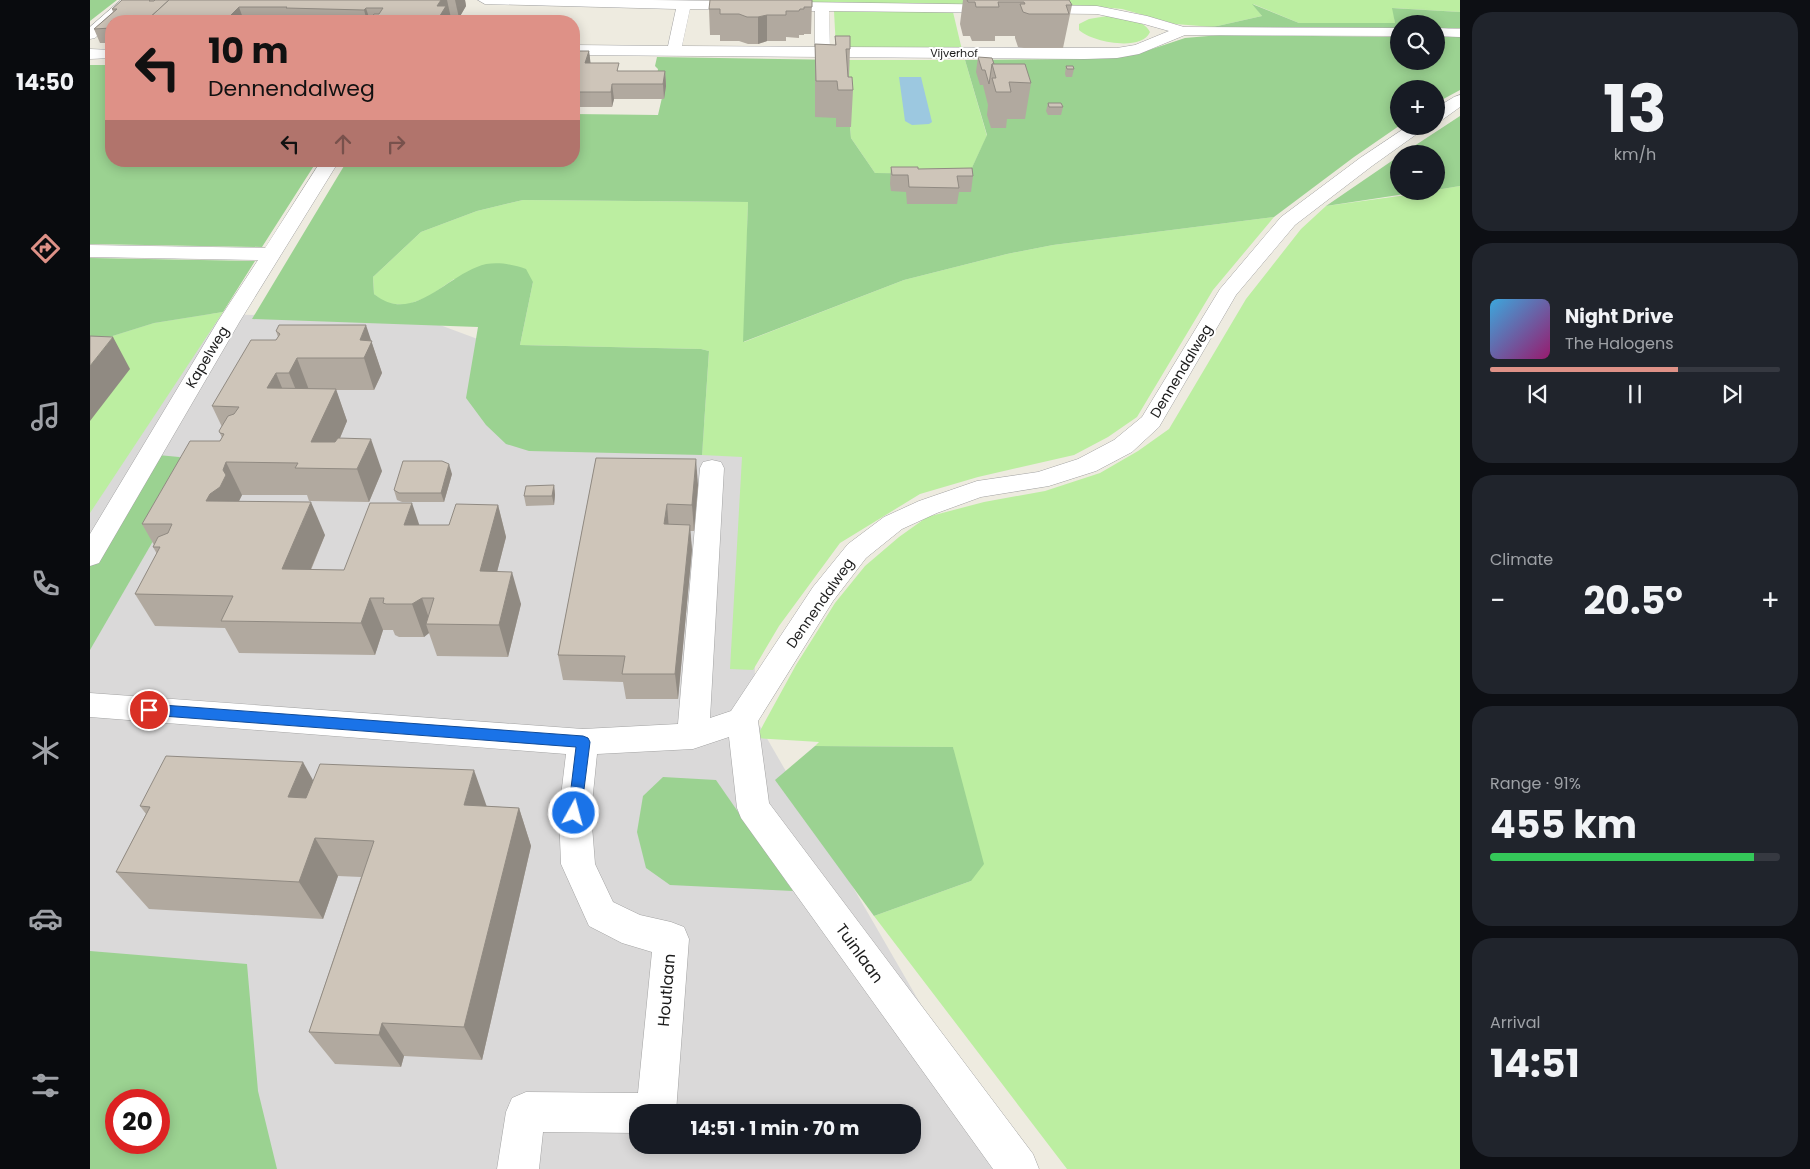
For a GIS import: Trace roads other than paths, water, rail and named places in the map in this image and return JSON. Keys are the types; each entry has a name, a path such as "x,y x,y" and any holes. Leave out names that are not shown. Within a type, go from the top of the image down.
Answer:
{"lane":[{"path":"112,15 130,0"},
{"path":"485,0 529,3 684,5 754,3 822,6 1097,10 1125,14 1183,31 1390,32"},
{"path":"674,51 684,5"},
{"path":"822,6 824,52"},
{"path":"1065,10 1084,54"},
{"path":"90,34 105,21"},
{"name":"Vijverhof","path":"580,50 1117,53 1139,48 1183,31"},
{"path":"1445,32 1460,32"},
{"path":"90,54 105,54"},
{"path":"1445,110 1460,100"},
{"name":"Dennendalweg","path":"742,720 824,594 857,551 893,522 928,506 978,489 1040,480 1086,465 1123,446 1151,422 1227,293 1288,221 1366,162 1406,135"},
{"name":"Kapelweg","path":"90,556 229,321 326,167"},
{"path":"90,251 271,254"},
{"path":"694,736 712,468"},
{"path":"90,705 583,742 694,736 742,720"},
{"name":"Tuinlaan","path":"742,720 753,808 1018,1169"},
{"name":"Houtlaan","path":"583,742 574,813 578,864 601,914 635,931 670,939 657,1104"},
{"path":"518,1169 526,1112 629,1112"}],"water":[{"path":"899,77 921,77 932,122 929,124 912,125 905,121"}]}
